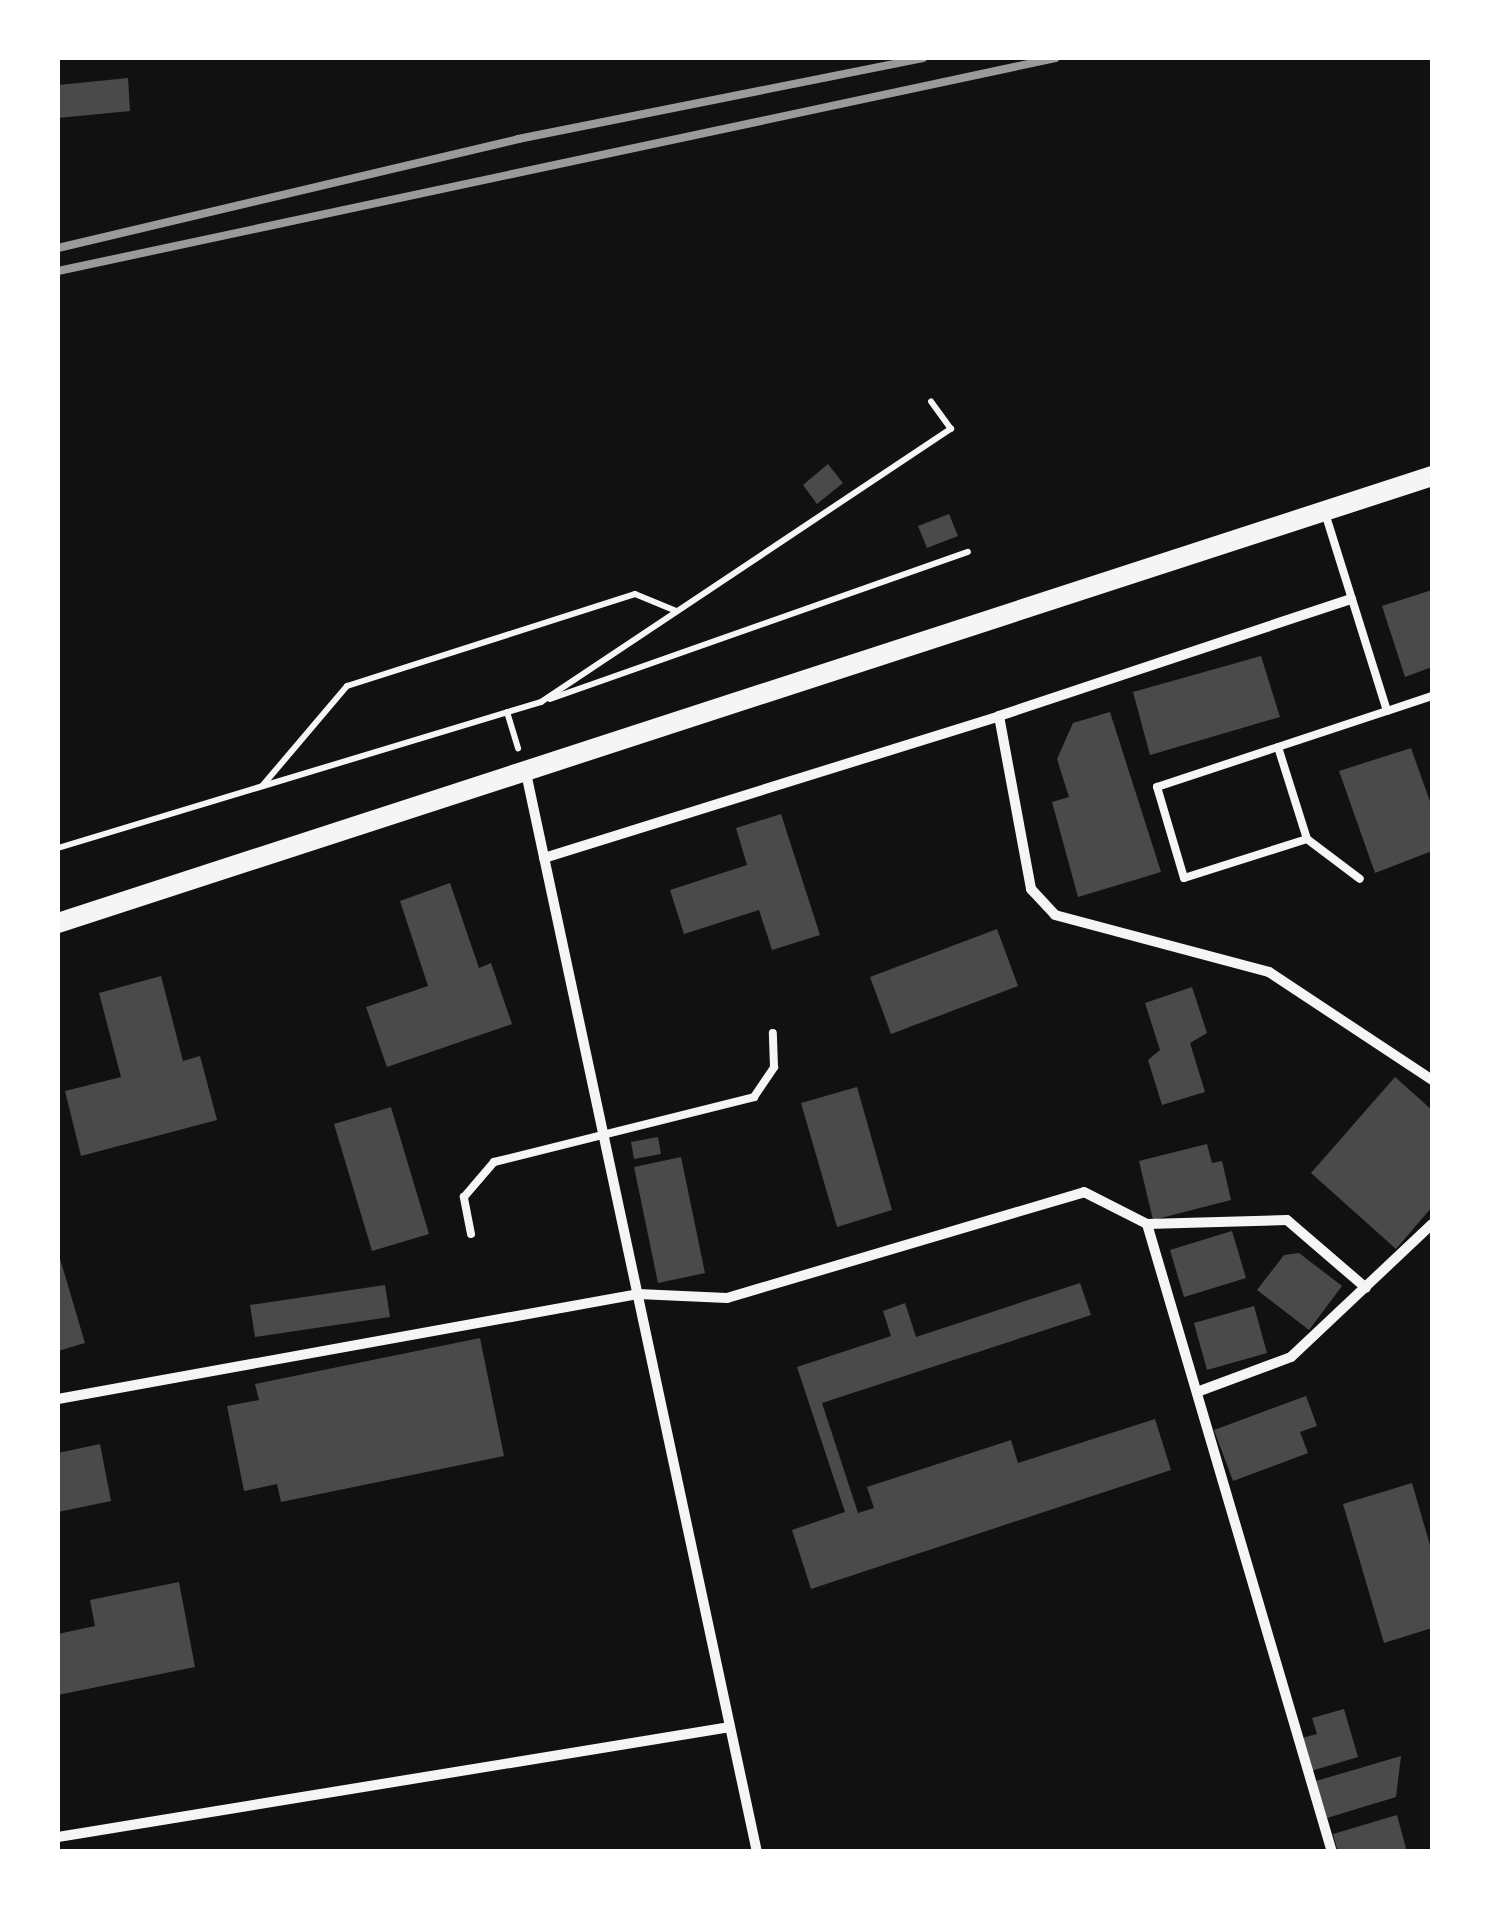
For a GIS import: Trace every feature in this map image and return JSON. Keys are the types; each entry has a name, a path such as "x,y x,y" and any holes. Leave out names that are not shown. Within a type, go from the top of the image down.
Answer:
{"main road":[{"path":"58,923 526,774 1432,476"}],"street":[{"path":"544,858 999,716 1351,599"},
{"path":"999,716 1031,888 1055,915 1269,972 1432,1080"},
{"path":"526,774 757,1852"},
{"path":"58,1399 638,1294 727,1298 1084,1192 1147,1224 1287,1220 1366,1288"},
{"path":"1147,1224 1332,1852"},
{"path":"1196,1392 1291,1356 1432,1224"},
{"path":"58,1837 730,1726"}],"lane":[{"path":"1325,512 1387,711"},
{"path":"1307,839 1184,878 1157,786 1432,696"},
{"path":"1278,748 1307,839 1360,879"},
{"path":"471,1234 464,1197 494,1162 754,1097 774,1066 772,1033"}],"path":[{"path":"541,702 951,429 931,401"},
{"path":"58,848 541,702 968,552"},
{"path":"262,786 347,686 634,594 676,612"}],"building":[{"path":"128,78 130,111 58,118 58,85"},
{"path":"828,464 843,483 817,504 803,485"},
{"path":"949,514 958,536 927,548 918,526"},
{"path":"1432,590 1432,667 1405,677 1382,606"},
{"path":"1261,656 1280,717 1150,755 1133,692"},
{"path":"1110,712 1161,872 1078,897 1052,802 1069,797 1057,759 1073,723"},
{"path":"1411,748 1432,807 1432,851 1375,873 1339,771"},
{"path":"781,814 820,935 772,950 759,910 684,934 670,890 747,865 736,828"},
{"path":"450,883 479,968 491,963 512,1024 387,1067 366,1007 428,986 400,901"},
{"path":"997,929 1018,986 891,1034 870,977"},
{"path":"161,976 183,1061 200,1056 217,1120 81,1156 65,1091 121,1077 99,993"},
{"path":"1192,987 1207,1033 1190,1043 1205,1092 1162,1105 1148,1060 1160,1050 1145,1003"},
{"path":"1395,1077 1432,1110 1432,1207 1396,1249 1311,1173"},
{"path":"857,1087 892,1210 837,1227 801,1103"},
{"path":"391,1107 429,1234 372,1251 334,1124"},
{"path":"658,1137 661,1154 634,1159 631,1142"},
{"path":"1207,1144 1212,1163 1222,1161 1231,1200 1153,1220 1139,1161"},
{"path":"681,1157 705,1273 658,1283 634,1167"},
{"path":"1232,1231 1246,1278 1184,1297 1170,1250"},
{"path":"58,1252 85,1343 58,1351"},
{"path":"1299,1253 1342,1286 1309,1330 1257,1290 1284,1255"},
{"path":"1080,1283 1091,1315 822,1403 858,1513 874,1508 867,1487 1011,1440 1018,1463 1155,1419 1171,1470 811,1589 792,1530 845,1512 797,1367 891,1336 883,1311 905,1303 916,1337"},
{"path":"385,1285 390,1317 255,1337 250,1305"},
{"path":"1254,1306 1267,1353 1207,1370 1194,1323"},
{"path":"480,1338 504,1456 281,1502 277,1484 244,1491 227,1406 259,1400 255,1384"},
{"path":"1306,1396 1317,1426 1300,1432 1308,1453 1233,1481 1214,1430"},
{"path":"100,1444 111,1501 58,1512 58,1453"},
{"path":"1412,1483 1432,1552 1432,1628 1384,1643 1343,1504"},
{"path":"179,1582 195,1667 58,1695 58,1634 95,1626 90,1600"},
{"path":"1344,1709 1358,1757 1311,1771 1302,1738 1317,1734 1312,1718"},
{"path":"1401,1756 1396,1797 1327,1818 1316,1781"},
{"path":"1397,1815 1407,1852 1338,1852 1333,1834"}],"railway":[{"path":"58,248 518,139 923,58"},
{"path":"58,271 1056,58"}]}
